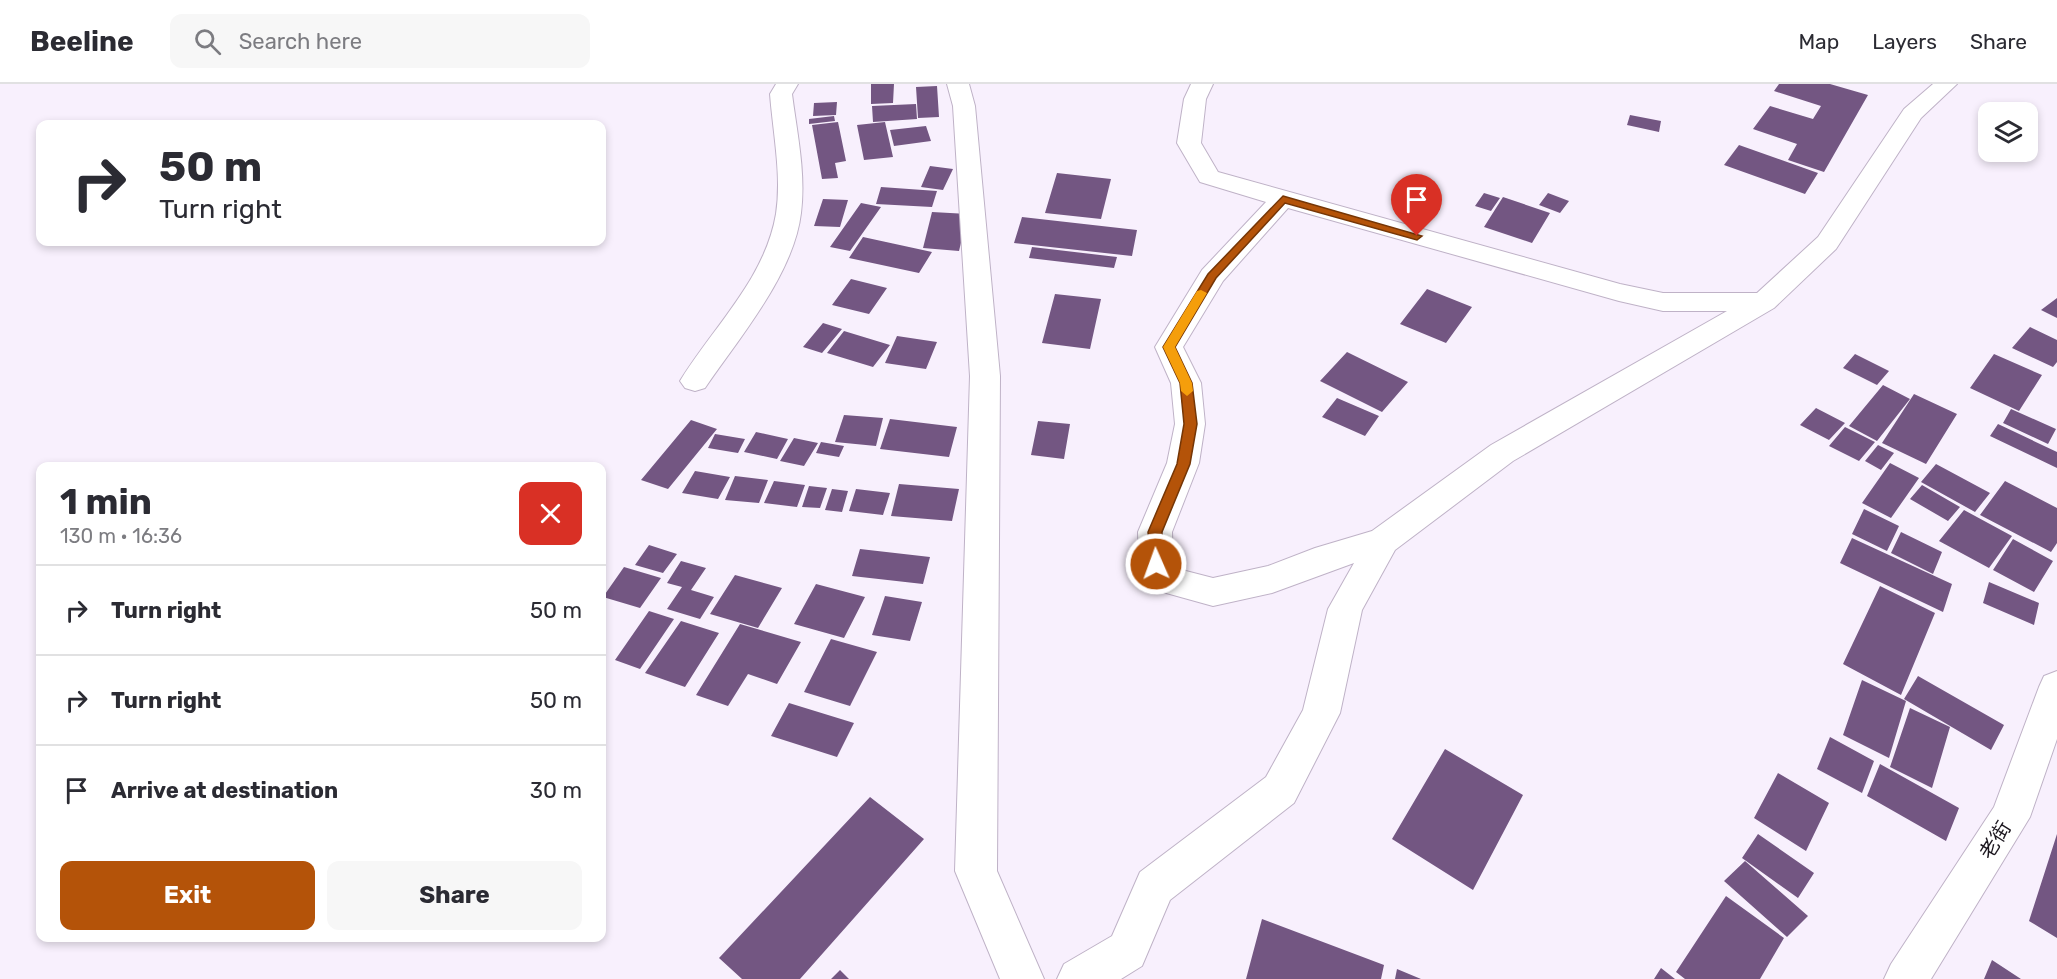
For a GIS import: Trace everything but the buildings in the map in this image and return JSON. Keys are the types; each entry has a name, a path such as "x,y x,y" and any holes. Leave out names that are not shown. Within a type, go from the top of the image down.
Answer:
{"street":[{"path":"695,381 771,264 786,226 789,195 781,94 787,84"},
{"path":"958,84 964,106 985,376 976,871 1022,979"},
{"path":"1202,84 1195,99 1189,142 1209,177 1630,295 1663,302 1764,302"},
{"path":"1283,199 1212,276 1169,347 1186,383 1190,424 1183,464 1155,532 1156,564 1171,581 1213,592 1272,579 1327,557 1383,541 1502,453 1764,302 1827,243 1912,114 1946,84"},
{"path":"1079,979 1127,951 1155,886 1280,790 1321,713 1345,609 1383,541"},
{"name":"老街","path":"1906,979 2010,818 2057,687"}],"slow traffic":[{"path":"1187,391 1186,383 1169,347 1201,293"}],"route":[{"path":"1156,564 1155,532 1183,464 1190,424 1186,383 1169,347 1212,276 1283,199 1417,236"}]}
